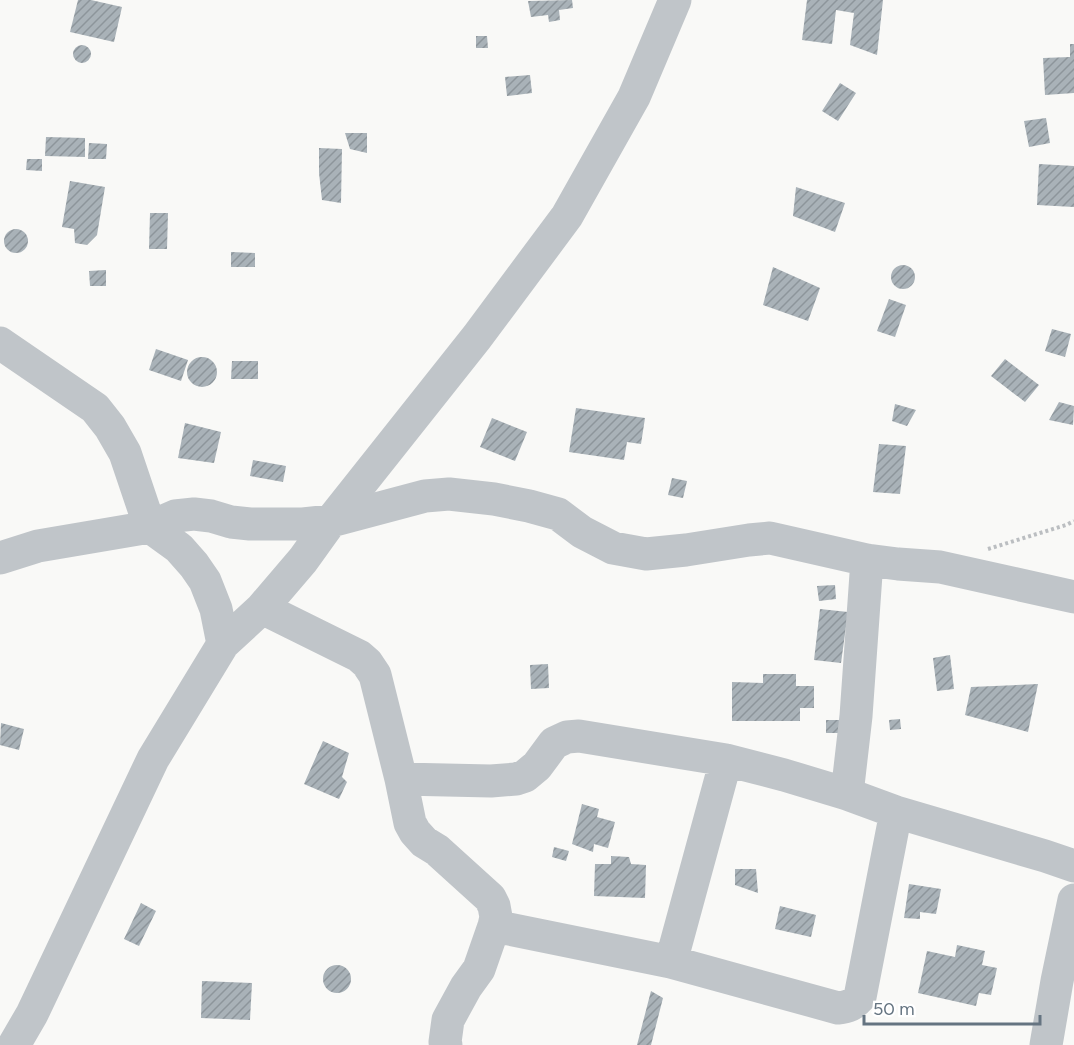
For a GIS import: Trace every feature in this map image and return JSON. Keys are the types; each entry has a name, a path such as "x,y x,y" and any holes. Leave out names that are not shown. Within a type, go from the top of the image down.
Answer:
{"street":[{"path":"14,1045 32,1014 153,759 223,644 262,608 303,560 331,521 477,337 567,216 634,97 675,0"},
{"path":"0,343 95,408 110,427 125,453 150,528 179,548 205,581 216,609 223,644"},
{"path":"0,558 39,546 150,528 175,516 194,514 231,522 303,524 331,521 425,496 449,494 494,499 558,514 582,532 613,548 646,554 770,538 867,560 940,567 1074,597"},
{"path":"847,794 856,716 867,560"},
{"path":"262,608 359,656 367,663 375,675 410,823 424,842 437,850 490,898 494,906 496,917 494,926 479,969 448,1020 446,1045"},
{"path":"401,779 491,781 516,779 525,776 537,766 554,743 567,737 579,736 726,760 784,775 1074,866"},
{"path":"671,962 726,760"},
{"path":"494,926 671,962 838,1008 847,1007 860,997 896,812"},
{"path":"1046,1045 1074,900"}],"path":[{"path":"986,549 1074,521"}],"building":[{"path":"78,0 91,0 122,7 114,42 70,32"},
{"path":"572,0 573,8 559,10 560,20 549,22 548,15 531,17 528,1"},
{"path":"807,0 883,0 877,55 850,45 854,13 836,10 832,44 802,40"},
{"path":"476,36 487,36 488,48 476,48"},
{"path":"1070,44 1074,44 1074,93 1045,95 1043,58 1070,57"},
{"path":"82,45 89,47 91,54 89,61 82,63 75,61 73,54 75,47"},
{"path":"530,75 532,93 507,96 505,77"},
{"path":"840,83 856,93 838,121 822,111"},
{"path":"1046,118 1050,143 1029,147 1024,121"},
{"path":"345,133 367,133 367,153 350,149"},
{"path":"46,137 85,138 85,157 45,156"},
{"path":"89,143 107,144 106,159 88,159"},
{"path":"319,148 342,149 341,203 322,200"},
{"path":"27,159 42,159 42,171 26,170"},
{"path":"1039,164 1074,166 1074,207 1037,205"},
{"path":"70,181 105,187 97,235 87,245 75,243 74,229 62,227"},
{"path":"796,187 845,203 835,232 793,216"},
{"path":"150,213 168,213 167,249 149,249"},
{"path":"16,229 24,233 28,241 24,249 16,253 8,249 4,241 8,233"},
{"path":"231,252 255,253 255,267 231,267"},
{"path":"903,265 908,266 914,272 914,282 908,288 903,289 898,288 892,282 891,277 892,272 898,266"},
{"path":"773,267 820,288 808,321 763,305"},
{"path":"106,270 106,286 90,286 89,271"},
{"path":"889,299 906,305 895,337 877,331"},
{"path":"1052,329 1071,334 1065,357 1045,351"},
{"path":"156,349 188,360 181,381 149,370"},
{"path":"202,357 213,361 217,372 213,383 202,387 191,383 187,372 191,361"},
{"path":"1005,359 1039,385 1025,402 991,376"},
{"path":"232,361 258,361 258,379 231,379"},
{"path":"1059,402 1074,406 1073,425 1049,420"},
{"path":"895,404 916,410 907,426 892,421"},
{"path":"576,408 645,418 641,444 627,442 624,460 569,452"},
{"path":"492,418 527,432 515,461 480,447"},
{"path":"185,423 221,432 214,463 178,458"},
{"path":"879,444 906,446 900,494 873,492"},
{"path":"253,460 286,466 283,482 250,476"},
{"path":"672,478 687,481 683,498 668,495"},
{"path":"835,585 836,599 819,601 817,586"},
{"path":"820,609 848,612 841,663 814,660"},
{"path":"950,655 954,689 937,691 933,658"},
{"path":"548,664 549,688 531,689 530,665"},
{"path":"763,674 796,674 796,686 814,686 814,708 800,708 800,721 732,721 732,682 763,683"},
{"path":"1038,684 1028,732 965,715 971,687"},
{"path":"900,719 901,729 890,730 889,720"},
{"path":"826,720 841,720 841,733 826,733"},
{"path":"1,723 24,729 19,750 0,745"},
{"path":"323,741 349,753 342,777 347,782 339,799 304,784"},
{"path":"582,804 599,809 597,817 615,822 608,848 594,844 593,852 572,844"},
{"path":"554,847 569,851 566,861 552,857"},
{"path":"611,856 629,857 631,864 646,865 645,898 594,896 595,864 611,864"},
{"path":"735,869 756,869 758,893 735,885"},
{"path":"909,884 941,889 936,914 920,912 920,919 904,918"},
{"path":"141,903 156,911 139,946 124,939"},
{"path":"780,906 816,915 811,937 775,929"},
{"path":"957,945 985,951 982,965 997,968 991,995 979,993 976,1006 918,993 927,951 955,957"},
{"path":"337,965 347,969 351,979 347,989 337,993 327,989 323,979 327,969"},
{"path":"202,981 252,983 250,1020 201,1018"},
{"path":"651,991 663,998 651,1045 637,1045"}]}
